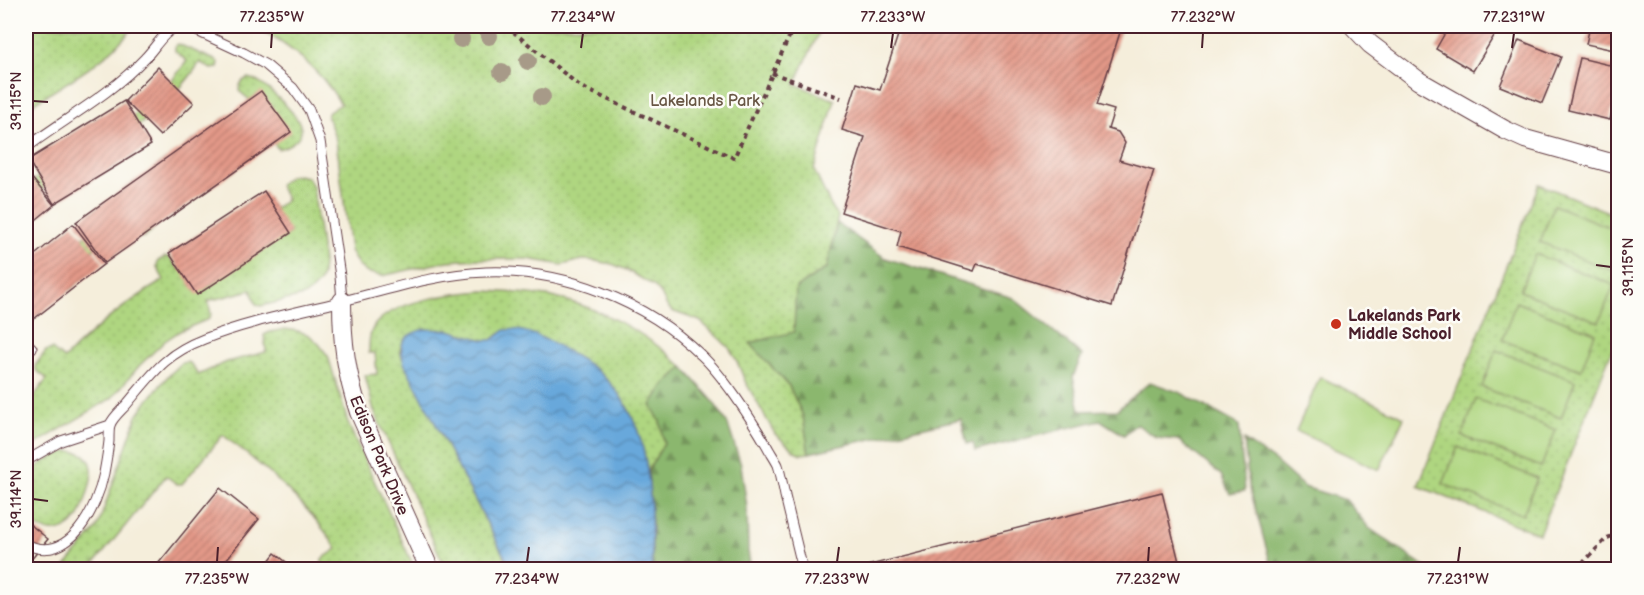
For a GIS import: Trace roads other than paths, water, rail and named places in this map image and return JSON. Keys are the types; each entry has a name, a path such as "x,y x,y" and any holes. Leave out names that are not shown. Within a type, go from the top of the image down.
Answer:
{"street":[{"path":"1353,26 1370,44 1419,81 1505,130 1525,139 1618,165"},
{"name":"Edison Park Drive","path":"342,301 343,348 358,412 430,570"}],"lane":[{"path":"26,148 113,88 134,70 168,31 178,26"},
{"path":"186,26 266,66 293,88 309,110 318,132 324,164 342,301"},
{"path":"26,461 61,441 110,425 156,368 177,351 203,339 240,326 423,280 488,272 520,273 583,286 610,296 659,322 701,354 718,372 750,417 777,464 803,570"},
{"path":"26,544 38,549 58,547 84,522 96,502 101,487 110,425"}],"water":[{"path":"425,329 449,330 484,340 492,340 505,330 528,332 577,357 609,382 624,402 643,446 650,496 652,569 511,569 404,363 401,350 404,340 412,333"}],"place":[{"name":"Lakelands Park Middle School","path":"1336,324"}],"park label":[{"name":"Lakelands Park","path":"705,100"}]}
